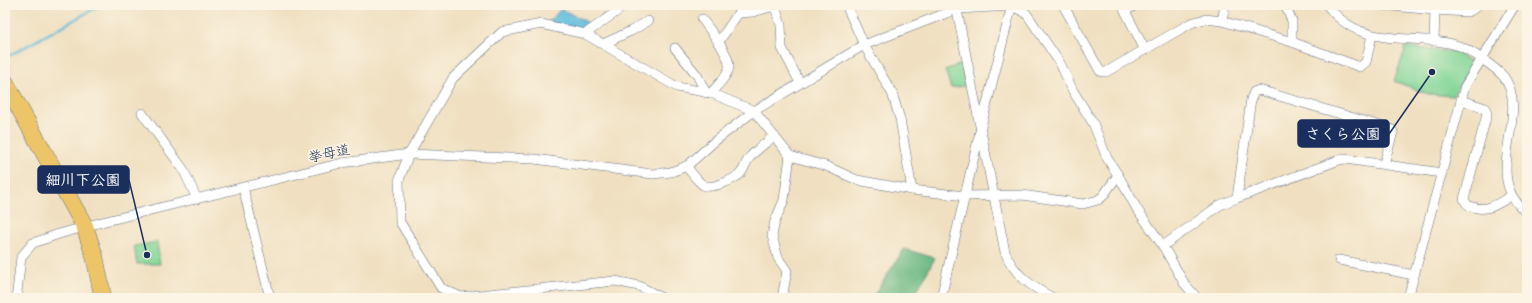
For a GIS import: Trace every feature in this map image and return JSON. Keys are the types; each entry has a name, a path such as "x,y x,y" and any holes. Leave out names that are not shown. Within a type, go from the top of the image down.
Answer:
{"highway":[{"path":"5,82 95,258 103,298"},
{"path":"5,104 80,228 93,298"}],"street":[{"path":"585,34 626,5"},
{"path":"846,5 864,45 892,93 900,119 912,190"},
{"path":"941,298 981,127 1012,5"},
{"path":"774,136 746,161 738,176 729,181 710,186 704,185 686,166 715,141 754,111 864,45 956,7 1012,5 1026,13 1060,63 1073,91 1093,123 1107,158 1118,174 1137,209 1163,246 1184,283 1197,298"},
{"path":"1063,5 1100,71 1103,72 1106,72 1197,20 1205,19 1222,21 1292,42 1360,67 1366,62 1372,35"},
{"path":"1136,5 1124,8 1145,50"},
{"path":"1222,21 1225,5"},
{"path":"1285,5 1292,20 1292,42"},
{"path":"1327,5 1350,26 1372,35 1394,39 1456,45 1481,59 1505,78 1510,87 1516,107 1516,121 1508,162 1508,179 1511,196 1527,213"},
{"path":"1381,5 1467,12 1478,5"},
{"path":"1408,298 1467,82 1515,5"},
{"path":"718,43 737,15 740,13 753,12 777,6 781,25 782,48 800,83"},
{"path":"956,7 1008,260 1019,276 1052,298"},
{"path":"1434,42 1435,10"},
{"path":"702,19 726,56 729,68 708,93"},
{"path":"603,44 648,21"},
{"path":"662,298 639,286 615,281 462,297 441,288 400,222 399,180 409,154 453,78 502,32 541,24 585,34 677,87 708,93 754,111 790,156 826,166 857,180 912,190 966,196 1022,195 1083,204 1098,200 1103,196 1118,174"},
{"path":"675,48 708,93"},
{"path":"1237,198 1251,99 1254,92 1259,90 1391,129 1393,132 1384,164"},
{"path":"1461,100 1485,108 1487,114 1464,199 1465,203 1468,206 1484,209 1511,196"},
{"path":"142,112 183,169 197,199"},
{"name":"挙母道","path":"19,298 17,292 21,257 33,243 80,228 342,163 409,154 534,159 653,174 671,172 686,166"},
{"path":"782,298 787,271 778,258 772,236 775,221 784,200 790,156"},
{"path":"1163,246 1212,210 1237,198 1339,160 1345,159 1442,173"},
{"path":"243,187 270,298"},
{"path":"1339,260 1414,275"}],"green space":[{"path":"1406,47 1455,52 1472,63 1453,96 1428,94 1394,81"},
{"path":"961,64 965,86 951,88 945,70"},
{"path":"157,242 160,264 137,264 134,246"},
{"path":"904,249 935,258 913,298 872,298"}],"water":[{"path":"561,9 589,23 579,29 548,22"}],"waterway":[{"path":"5,58 101,5"}],"place":[{"name":"さくら公園","path":"1432,72"},
{"name":"細川下公園","path":"147,255"}]}
